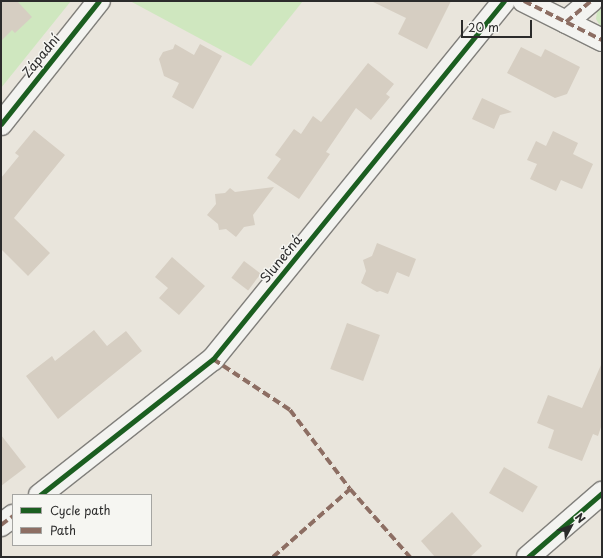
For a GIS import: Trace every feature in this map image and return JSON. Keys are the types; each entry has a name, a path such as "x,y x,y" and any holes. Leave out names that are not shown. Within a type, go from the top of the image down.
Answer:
{"street":[{"name":"Západní","path":"1,124 99,1"},
{"name":"Slunečná","path":"41,494 213,359 504,1"},
{"path":"524,1 602,40"},
{"path":"566,22 591,1"},
{"path":"528,557 602,493"},
{"path":"1,525 12,517"}],"green space":[{"path":"1,1 71,1 1,88"},
{"path":"130,1 303,1 251,66"},
{"path":"602,8 602,29 596,19 597,12"}],"building":[{"path":"1,1 17,1 32,17 15,33 12,30 1,41"},
{"path":"371,1 451,1 427,49 398,34 406,18"},
{"path":"175,44 194,55 200,44 222,56 193,109 172,97 179,83 164,76 159,59 163,52 173,49"},
{"path":"521,47 541,57 545,49 580,67 567,94 555,98 507,73"},
{"path":"368,63 394,84 386,94 390,97 371,120 356,108 326,152 330,154 299,199 267,178 281,159 275,155 294,129 301,134 313,116 321,122"},
{"path":"482,98 512,112 500,115 494,129 472,119"},
{"path":"34,130 65,155 14,218 50,253 28,276 1,249 1,178 19,156 15,153"},
{"path":"553,131 578,143 573,154 593,164 582,189 561,180 556,191 530,179 537,164 527,160 536,141 546,146"},
{"path":"274,187 253,215 255,225 244,227 236,237 226,229 219,230 218,224 207,215 216,204 215,194 225,193 230,188 235,192"},
{"path":"377,243 416,259 409,277 397,272 388,294 380,291 377,292 361,283 366,271 363,260 372,256"},
{"path":"172,257 205,286 179,315 159,298 168,288 155,277"},
{"path":"244,261 261,274 248,290 231,278"},
{"path":"347,323 380,335 363,381 330,369"},
{"path":"94,330 107,346 126,331 142,351 58,419 26,376 52,356 55,361"},
{"path":"601,365 602,424 598,436 593,434 582,461 548,448 554,430 537,423 548,395 582,408"},
{"path":"1,435 26,467 1,486"},
{"path":"504,467 538,486 523,512 489,493"},
{"path":"452,512 482,546 470,557 435,557 421,541"}],"marked path":[{"path":"524,1 602,40"},
{"path":"566,22 591,1"},
{"path":"213,359 290,410 350,489"},
{"path":"273,557 350,489 410,557"},
{"path":"1,525 12,517"}],"cycle path":[{"path":"1,124 99,1"},
{"path":"41,494 213,359 504,1"},
{"path":"528,557 602,493"}]}
